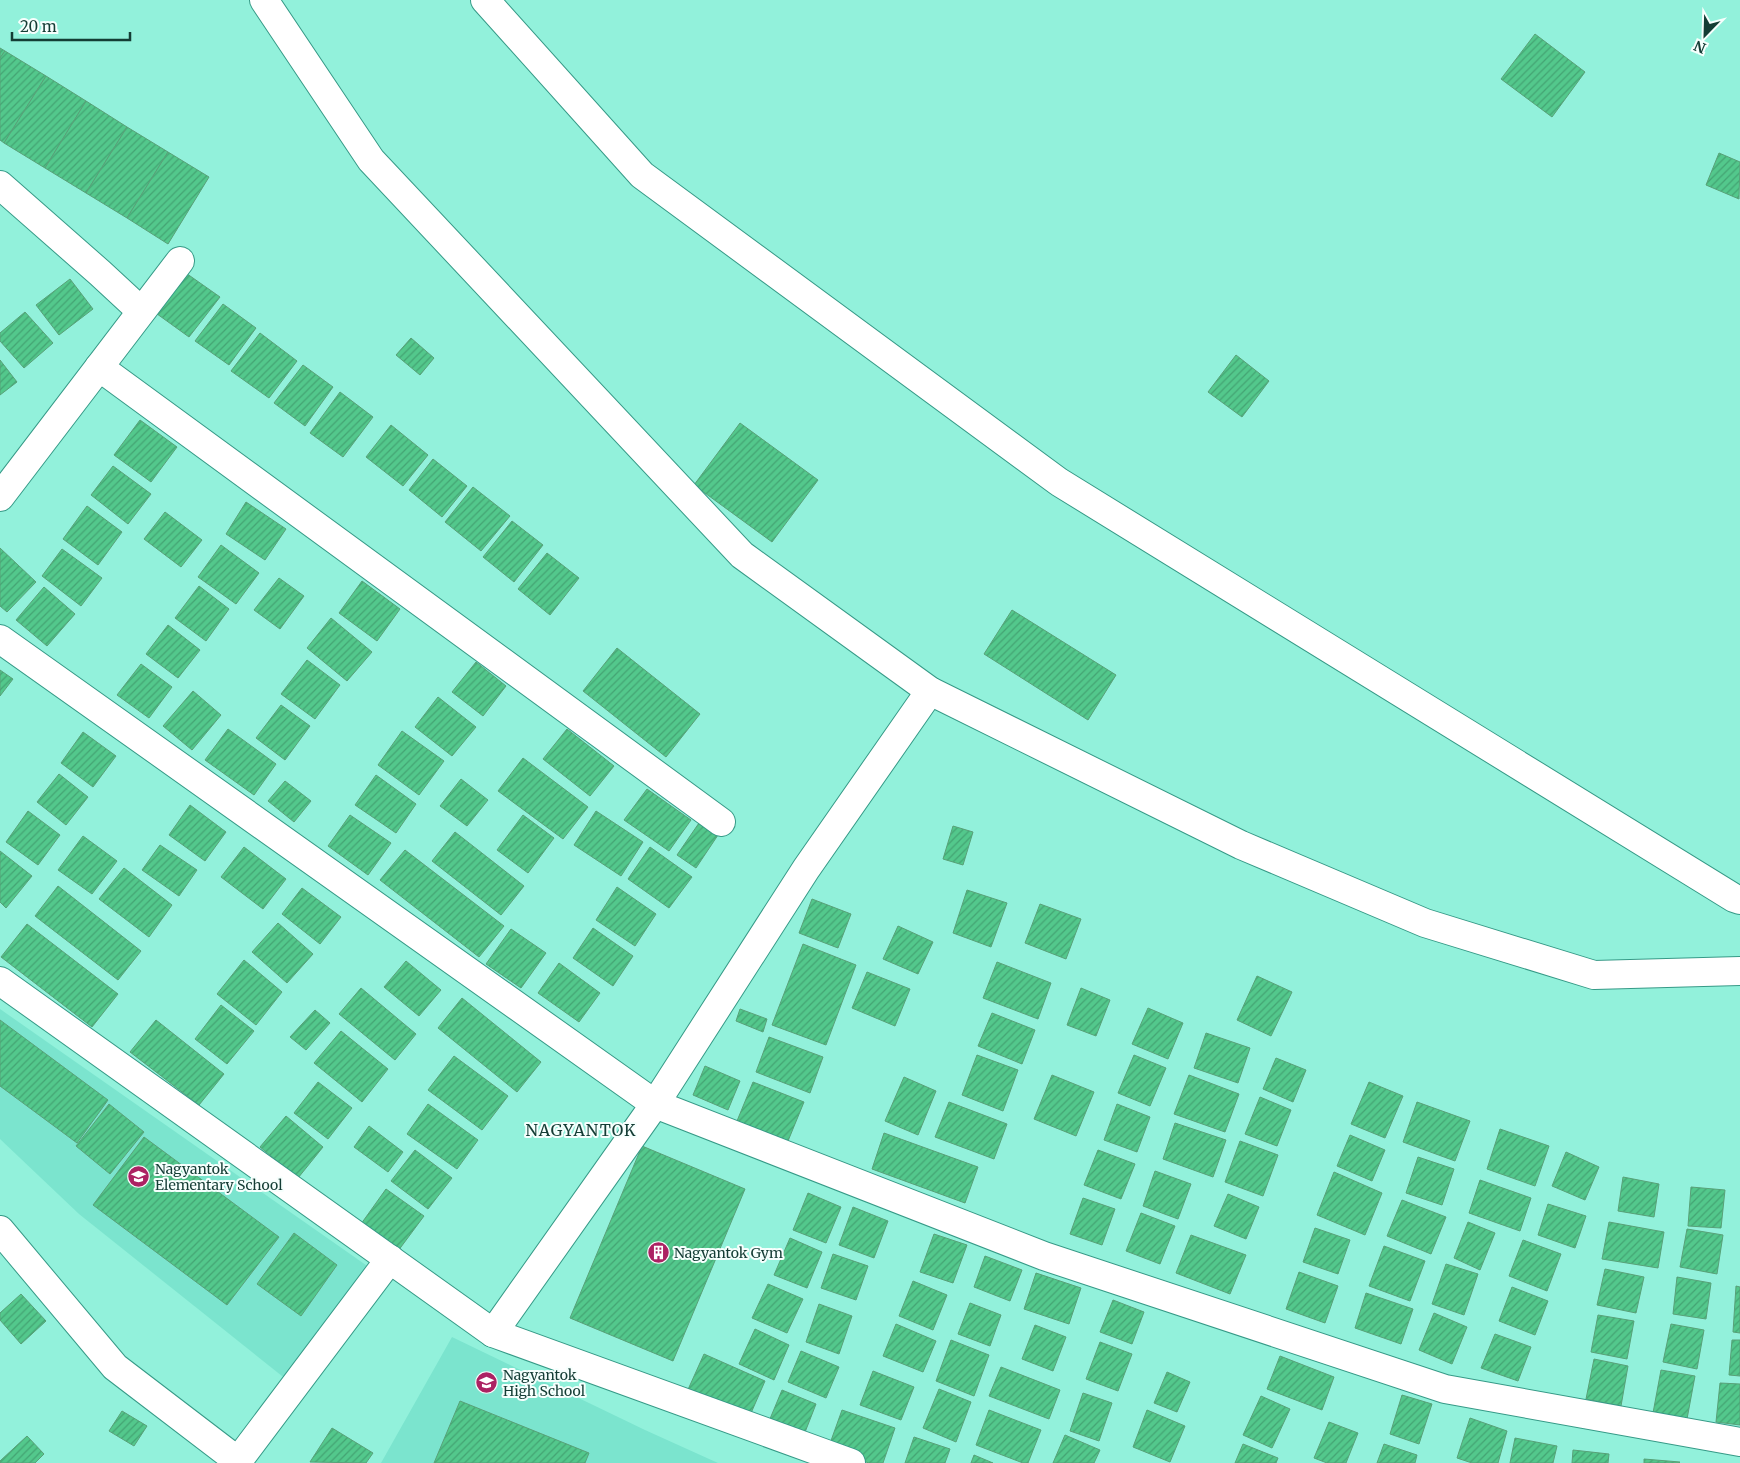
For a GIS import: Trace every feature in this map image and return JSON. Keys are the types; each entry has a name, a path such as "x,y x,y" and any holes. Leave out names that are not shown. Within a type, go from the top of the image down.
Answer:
{"street":[{"path":"264,0 371,160 742,555 930,691 1240,844 1425,923 1594,975 1740,971"},
{"path":"486,0 642,175 1059,482 1740,900"},
{"path":"0,185 141,311"},
{"path":"0,497 180,261"},
{"path":"99,367 721,822"},
{"path":"0,639 655,1104 1044,1256 1446,1389 1740,1442"},
{"path":"493,1333 655,1104 806,870 930,691"},
{"path":"0,981 493,1333 851,1463"},
{"path":"0,1230 116,1367 238,1461 390,1259"}],"shaded area":[{"name":"Nagyantok Elementary School","path":"0,1009 373,1270 287,1380 79,1214 0,1139"},
{"name":"Nagyantok High School","path":"452,1337 645,1430 718,1463 381,1463"}],"building":[{"path":"1535,34 1585,72 1552,117 1501,79"},
{"path":"0,48 5,51 0,58"},
{"path":"5,51 46,76 4,143 0,140 0,58"},
{"path":"46,76 86,101 45,168 4,143"},
{"path":"86,101 127,127 86,193 45,168"},
{"path":"127,127 168,152 127,218 86,193"},
{"path":"168,152 209,177 168,244 127,218"},
{"path":"1719,153 1740,162 1739,199 1706,185"},
{"path":"183,271 220,297 189,337 153,311"},
{"path":"70,279 93,309 59,335 36,305"},
{"path":"223,304 256,328 229,365 195,341"},
{"path":"25,312 53,343 24,368 0,341 0,333"},
{"path":"260,333 297,361 269,398 231,371"},
{"path":"411,338 434,358 420,375 396,355"},
{"path":"1236,355 1269,381 1242,417 1208,392"},
{"path":"0,360 17,382 0,395"},
{"path":"303,365 333,387 305,426 274,403"},
{"path":"340,392 373,417 343,457 310,433"},
{"path":"140,420 177,447 151,482 114,455"},
{"path":"740,423 818,480 772,542 694,485"},
{"path":"391,425 428,455 403,486 366,457"},
{"path":"433,459 467,486 442,517 409,490"},
{"path":"113,466 151,494 128,524 91,495"},
{"path":"473,487 510,516 481,551 445,522"},
{"path":"246,502 286,529 265,560 226,534"},
{"path":"87,506 122,532 98,565 63,539"},
{"path":"165,512 202,540 181,567 144,539"},
{"path":"512,521 543,545 514,582 483,557"},
{"path":"221,545 259,573 236,604 198,577"},
{"path":"0,548 36,582 7,612 0,606"},
{"path":"62,549 102,578 81,606 42,576"},
{"path":"547,553 579,578 550,615 518,589"},
{"path":"279,578 304,596 280,629 254,610"},
{"path":"362,581 400,609 377,641 339,613"},
{"path":"199,586 229,609 206,641 175,618"},
{"path":"44,587 75,614 47,646 16,620"},
{"path":"1012,610 1116,675 1088,720 984,654"},
{"path":"331,618 372,652 347,681 307,648"},
{"path":"168,625 200,650 178,678 146,654"},
{"path":"617,648 700,714 666,757 583,691"},
{"path":"307,660 340,685 315,719 281,694"},
{"path":"476,662 506,686 483,716 452,692"},
{"path":"141,664 172,687 149,718 117,695"},
{"path":"0,670 13,679 0,696"},
{"path":"193,691 221,715 192,750 163,726"},
{"path":"438,697 476,727 452,756 415,727"},
{"path":"281,705 310,726 285,760 256,738"},
{"path":"228,729 276,764 254,795 205,760"},
{"path":"567,729 614,766 590,796 543,759"},
{"path":"402,731 444,761 419,795 378,765"},
{"path":"83,732 116,756 93,787 61,763"},
{"path":"523,758 588,807 563,839 498,791"},
{"path":"59,774 88,797 66,825 37,802"},
{"path":"376,775 416,804 396,833 355,805"},
{"path":"461,779 488,800 467,826 440,806"},
{"path":"285,781 311,801 294,822 268,801"},
{"path":"647,789 691,820 669,851 624,820"},
{"path":"190,805 226,832 205,861 169,835"},
{"path":"28,811 60,835 38,865 6,842"},
{"path":"596,811 643,842 621,876 574,845"},
{"path":"350,815 391,843 368,875 328,846"},
{"path":"523,815 554,838 528,873 497,850"},
{"path":"699,823 718,835 696,868 677,855"},
{"path":"953,826 973,832 963,865 943,859"},
{"path":"455,832 524,886 501,915 432,861"},
{"path":"83,836 117,861 92,894 58,870"},
{"path":"160,845 197,870 179,896 142,870"},
{"path":"244,847 286,879 263,909 221,877"},
{"path":"650,847 692,877 669,908 628,879"},
{"path":"405,850 504,926 479,957 380,880"},
{"path":"0,851 32,876 6,908 0,902"},
{"path":"124,868 172,905 149,937 99,899"},
{"path":"58,886 141,951 118,980 35,916"},
{"path":"617,887 656,914 635,946 596,920"},
{"path":"302,888 341,917 320,944 282,914"},
{"path":"967,890 1007,903 991,947 953,933"},
{"path":"812,899 851,914 838,948 799,933"},
{"path":"1040,904 1081,919 1066,959 1025,943"},
{"path":"278,923 313,954 287,983 252,952"},
{"path":"27,924 118,994 92,1027 1,957"},
{"path":"898,926 933,942 918,974 883,959"},
{"path":"593,928 633,956 613,986 573,958"},
{"path":"511,929 546,953 521,988 486,964"},
{"path":"803,944 856,965 826,1045 772,1025"},
{"path":"244,960 282,992 256,1025 217,994"},
{"path":"406,961 441,990 419,1016 384,987"},
{"path":"997,962 1051,983 1038,1019 983,998"},
{"path":"559,963 600,993 579,1022 538,993"},
{"path":"867,972 910,989 895,1026 852,1008"},
{"path":"1257,976 1292,992 1271,1036 1237,1020"},
{"path":"361,988 416,1034 395,1060 339,1014"},
{"path":"1081,988 1110,1000 1096,1036 1067,1025"},
{"path":"462,998 541,1062 517,1092 438,1028"},
{"path":"221,1005 254,1031 227,1064 195,1039"},
{"path":"1148,1008 1183,1023 1168,1059 1132,1044"},
{"path":"740,1009 767,1019 763,1032 736,1021"},
{"path":"315,1010 330,1023 306,1050 290,1037"},
{"path":"992,1013 1035,1030 1022,1064 978,1046"},
{"path":"0,1020 108,1100 77,1143 0,1086"},
{"path":"156,1020 224,1074 199,1105 130,1052"},
{"path":"341,1031 388,1069 362,1102 314,1063"},
{"path":"1206,1033 1250,1048 1238,1083 1194,1068"},
{"path":"769,1037 823,1057 810,1093 756,1072"},
{"path":"977,1055 1018,1070 1003,1111 962,1095"},
{"path":"1134,1055 1166,1068 1150,1106 1118,1093"},
{"path":"454,1056 508,1096 482,1130 428,1090"},
{"path":"1276,1058 1306,1070 1293,1102 1263,1089"},
{"path":"705,1066 740,1081 728,1110 693,1095"},
{"path":"1052,1075 1094,1092 1076,1136 1034,1119"},
{"path":"1189,1075 1239,1094 1225,1132 1174,1114"},
{"path":"904,1077 936,1091 918,1135 885,1121"},
{"path":"318,1082 352,1108 328,1139 294,1113"},
{"path":"753,1082 804,1102 788,1141 737,1121"},
{"path":"1369,1082 1403,1096 1385,1138 1351,1124"},
{"path":"1260,1097 1291,1110 1277,1146 1245,1134"},
{"path":"949,1102 1007,1124 994,1159 935,1137"},
{"path":"1417,1102 1470,1121 1455,1161 1403,1142"},
{"path":"109,1104 144,1132 110,1174 76,1146"},
{"path":"428,1104 478,1140 457,1169 407,1134"},
{"path":"1117,1104 1150,1117 1137,1152 1104,1140"},
{"path":"286,1116 323,1147 298,1178 260,1147"},
{"path":"1175,1123 1226,1140 1213,1177 1163,1159"},
{"path":"369,1126 403,1152 388,1172 354,1147"},
{"path":"1500,1129 1549,1146 1535,1186 1487,1169"},
{"path":"884,1133 978,1167 965,1203 872,1169"},
{"path":"1350,1135 1385,1150 1372,1181 1337,1166"},
{"path":"144,1137 279,1237 227,1305 93,1205"},
{"path":"1240,1141 1278,1155 1263,1196 1225,1182"},
{"name":"Nagyantok Gym","path":"642,1146 745,1189 673,1361 570,1318"},
{"path":"415,1150 452,1178 428,1209 391,1181"},
{"path":"1098,1150 1135,1164 1121,1199 1084,1185"},
{"path":"1566,1152 1599,1167 1585,1200 1552,1186"},
{"path":"1418,1157 1454,1169 1442,1205 1406,1193"},
{"path":"1155,1171 1191,1184 1178,1219 1143,1206"},
{"path":"1334,1172 1382,1193 1365,1235 1317,1215"},
{"path":"1623,1177 1659,1184 1654,1217 1618,1211"},
{"path":"1480,1180 1531,1198 1520,1231 1469,1213"},
{"path":"1691,1187 1725,1190 1721,1228 1688,1226"},
{"path":"386,1189 424,1216 398,1251 361,1224"},
{"path":"808,1193 841,1207 826,1243 793,1230"},
{"path":"1228,1194 1259,1207 1246,1239 1214,1226"},
{"path":"1083,1198 1115,1209 1102,1245 1070,1234"},
{"path":"1402,1200 1446,1217 1431,1254 1387,1236"},
{"path":"1548,1204 1586,1216 1575,1248 1538,1235"},
{"path":"853,1207 888,1221 874,1258 839,1245"},
{"path":"1141,1213 1175,1226 1160,1264 1126,1251"},
{"path":"1468,1222 1495,1233 1480,1270 1454,1258"},
{"path":"1609,1222 1664,1232 1658,1268 1602,1259"},
{"path":"1315,1228 1350,1240 1338,1274 1303,1262"},
{"path":"1687,1229 1723,1235 1717,1274 1680,1267"},
{"path":"294,1233 337,1265 301,1316 257,1284"},
{"path":"934,1234 967,1245 953,1283 920,1272"},
{"path":"1191,1235 1246,1255 1230,1294 1176,1273"},
{"path":"790,1238 822,1252 807,1288 774,1275"},
{"path":"1523,1240 1561,1254 1547,1291 1509,1276"},
{"path":"1384,1246 1425,1261 1410,1301 1369,1286"},
{"path":"833,1254 868,1266 856,1300 821,1288"},
{"path":"985,1256 1022,1270 1010,1301 974,1287"},
{"path":"1446,1264 1478,1274 1464,1315 1432,1304"},
{"path":"1605,1269 1644,1277 1636,1313 1597,1305"},
{"path":"1299,1272 1338,1286 1325,1323 1286,1309"},
{"path":"1036,1273 1081,1288 1069,1324 1024,1309"},
{"path":"1677,1277 1711,1283 1706,1319 1673,1314"},
{"path":"913,1281 947,1295 933,1330 899,1316"},
{"path":"768,1284 803,1299 787,1333 752,1318"},
{"path":"1736,1286 1740,1287 1740,1333 1733,1332"},
{"path":"1512,1287 1548,1301 1535,1335 1499,1321"},
{"path":"1366,1293 1413,1309 1401,1344 1355,1328"},
{"path":"21,1294 46,1321 21,1344 0,1320 0,1313"},
{"path":"1113,1300 1144,1312 1132,1344 1100,1332"},
{"path":"970,1303 1001,1315 990,1346 958,1334"},
{"path":"819,1304 852,1316 839,1354 806,1342"},
{"path":"1434,1313 1467,1327 1452,1364 1419,1350"},
{"path":"1598,1315 1634,1321 1627,1359 1591,1352"},
{"path":"896,1324 936,1341 923,1372 883,1356"},
{"path":"1671,1324 1704,1330 1697,1369 1663,1362"},
{"path":"1035,1325 1066,1337 1053,1371 1022,1359"},
{"path":"755,1329 789,1345 774,1380 739,1364"},
{"path":"1495,1334 1531,1347 1518,1381 1481,1368"},
{"path":"951,1340 989,1355 974,1396 936,1381"},
{"path":"1732,1340 1740,1340 1740,1376 1729,1375"},
{"path":"1100,1342 1132,1354 1118,1391 1086,1379"},
{"path":"801,1351 839,1367 826,1398 788,1382"},
{"path":"704,1354 765,1381 748,1420 686,1394"},
{"path":"1280,1356 1334,1377 1322,1410 1267,1389"},
{"path":"1594,1359 1628,1366 1621,1406 1586,1399"},
{"path":"1001,1367 1060,1390 1049,1419 989,1396"},
{"path":"1661,1370 1695,1376 1687,1419 1653,1413"},
{"path":"873,1371 914,1387 901,1420 860,1405"},
{"path":"1167,1372 1190,1382 1177,1412 1154,1403"},
{"path":"1720,1383 1740,1384 1740,1425 1716,1422"},
{"path":"939,1389 971,1402 956,1442 923,1428"},
{"path":"782,1390 816,1404 802,1440 767,1426"},
{"path":"1083,1393 1112,1403 1099,1441 1070,1431"},
{"path":"1402,1395 1432,1404 1419,1444 1390,1434"},
{"path":"1261,1396 1290,1409 1272,1448 1243,1435"},
{"path":"460,1401 589,1453 585,1463 434,1463"},
{"path":"842,1410 895,1428 883,1463 869,1463 828,1449"},
{"path":"989,1410 1041,1430 1028,1463 1023,1463 976,1445"},
{"path":"1147,1410 1185,1426 1170,1462 1133,1447"},
{"path":"122,1411 147,1426 134,1446 109,1431"},
{"path":"1470,1418 1507,1431 1498,1463 1472,1463 1457,1458"},
{"path":"1329,1422 1358,1433 1346,1463 1327,1463 1314,1458"},
{"path":"332,1428 373,1453 366,1463 310,1462"},
{"path":"1065,1435 1100,1450 1094,1463 1053,1463"},
{"path":"27,1436 44,1454 35,1463 0,1463 0,1461"},
{"path":"914,1437 950,1449 945,1463 905,1463"},
{"path":"1515,1438 1557,1446 1553,1463 1510,1463"},
{"path":"1243,1444 1278,1458 1276,1463 1235,1463"},
{"path":"1384,1444 1417,1455 1415,1463 1377,1463"},
{"path":"1573,1450 1609,1454 1608,1463 1572,1463"},
{"path":"974,1455 993,1463 971,1463"},
{"path":"1644,1459 1680,1462 1644,1463"}],"place":[{"name":"Nagyantok Elementary School","path":"139,1177"},
{"name":"Nagyantok Gym","path":"658,1253"},
{"name":"Nagyantok High School","path":"487,1383"}],"district":[{"name":"NAGYANTOK","path":"581,1130"}]}
